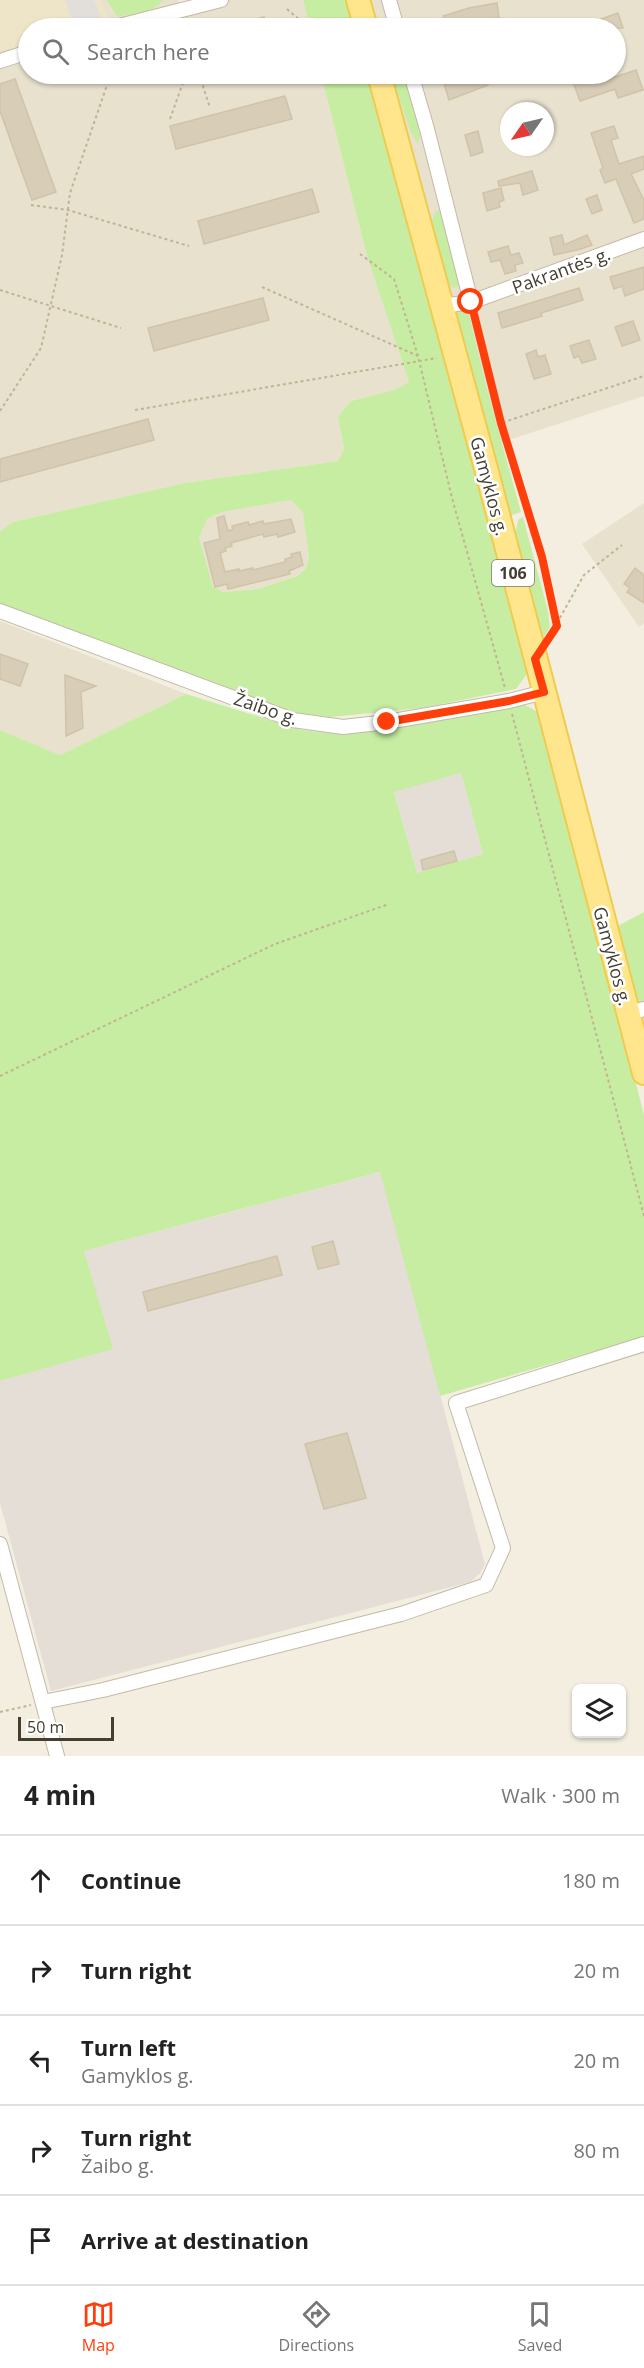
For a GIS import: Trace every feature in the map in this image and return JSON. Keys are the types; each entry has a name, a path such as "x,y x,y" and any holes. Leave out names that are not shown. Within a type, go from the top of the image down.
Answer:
{"main road":[{"path":"358,0 363,18"},
{"name":"Gamyklos g.","path":"382,84 544,692 636,1012 644,1073"}],"street":[{"path":"150,18 221,0"},
{"path":"389,0 395,18"},
{"path":"0,61 18,55"},
{"path":"414,84 471,302"},
{"name":"Pakrantės g.","path":"442,306 471,302 644,239"},
{"name":"Žaibo g.","path":"0,611 293,720 343,727 387,722 509,701 544,692"},
{"path":"43,1702 103,1690 401,1614 486,1585 503,1548 456,1402 644,1344"},
{"path":"0,1544 57,1756"}],"path":[{"path":"287,9 297,18"},
{"path":"170,119 182,84"},
{"path":"202,84 210,108"},
{"path":"0,411 41,348 62,255 70,193 107,85"},
{"path":"31,205 68,210 189,246"},
{"path":"360,254 394,279 418,356 452,498 509,701 644,1216"},
{"path":"262,287 418,356"},
{"path":"0,290 121,328"},
{"path":"471,302 501,423 542,557 557,626"},
{"path":"135,410 455,354"},
{"path":"501,423 644,376"},
{"path":"535,659 557,626 584,575 622,545"},
{"path":"0,1076 275,944 389,904"},
{"path":"0,1712 43,1702"}],"shaded area":[{"path":"0,0 179,0 180,5 203,0 303,0 308,18 18,18 18,84 324,84 367,256 409,382 394,390 351,401 338,416 344,449 338,461 185,483 13,522 0,531"},
{"path":"0,0 100,0 109,18 18,18 18,49 0,54"},
{"path":"65,0 94,0 102,18 71,18"},
{"path":"370,0 644,0 644,396 490,446 394,84 626,84 626,18 375,18"},
{"path":"291,500 304,512 309,557 306,568 296,576 258,589 223,592 213,587 199,538 207,519 222,512"},
{"path":"644,503 644,623 639,627 582,544"},
{"path":"0,621 186,694 60,755 0,730"},
{"path":"461,773 483,854 417,873 394,791"},
{"path":"381,1172 485,1564 480,1573 470,1582 51,1691 0,1503 0,1381 112,1349 84,1251"}],"green space":[{"path":"107,0 163,0 148,11 117,16"},
{"path":"303,0 350,0 355,18 308,18"},
{"path":"324,84 373,84 520,636 527,674 516,689 422,708 331,717 304,715 0,603 0,531 13,522 185,483 338,461 344,449 338,416 351,401 394,390 409,382 367,256","holes":["291,500 303,512 309,557 306,568 297,576 258,589 223,592 213,587 199,538 207,519 222,512"]},
{"path":"394,84 408,84 421,128 418,144 410,130"},
{"path":"436,211 441,211 455,248 459,278 458,286 454,288 447,283 432,221"},
{"path":"457,308 468,311 521,512 509,516 456,318"},
{"path":"523,517 548,611 550,627 542,640 514,540 518,520"},
{"path":"186,694 302,730 328,733 357,732 521,704 537,713 544,723 644,1115 644,1337 440,1396 380,1172 84,1251 113,1349 0,1381 0,730 60,755","holes":["461,773 483,854 417,873 394,792"]},
{"path":"644,912 644,1001 637,1003 616,927"}],"building":[{"path":"497,3 499,18 444,18 443,16"},
{"path":"618,13 620,18 604,18"},
{"path":"636,70 643,90 618,98 615,89 580,101 574,84 626,84 626,73"},
{"path":"15,79 56,192 32,200 0,111 0,84"},
{"path":"444,84 488,84 488,85 449,100"},
{"path":"285,96 292,119 176,149 170,126"},
{"path":"614,126 618,138 611,140 619,164 644,156 644,169 631,174 644,200 644,219 634,223 616,179 605,183 600,170 603,168 591,133"},
{"path":"478,131 483,152 471,156 465,135"},
{"path":"532,171 538,190 523,195 520,183 499,186 498,181"},
{"path":"501,188 504,200 499,202 500,207 487,211 483,193"},
{"path":"312,189 319,212 204,244 198,221"},
{"path":"597,195 602,210 592,214 586,199"},
{"path":"562,235 564,245 587,235 592,245 554,255 550,238"},
{"path":"508,246 511,255 519,253 523,263 515,265 516,271 505,274 500,260 491,262 488,252"},
{"path":"644,267 644,289 625,296 622,286 614,289 610,277"},
{"path":"579,288 583,300 502,328 498,313"},
{"path":"263,298 269,320 154,351 148,328"},
{"path":"633,321 640,340 622,346 615,327"},
{"path":"589,340 596,359 582,363 579,356 574,358 570,346"},
{"path":"536,350 538,357 545,355 551,374 534,379 526,354"},
{"path":"148,419 154,440 0,482 0,459"},
{"path":"224,516 228,531 233,529 232,526 248,522 249,525 263,521 264,524 291,519 295,532 278,537 277,534 264,537 263,534 231,543 232,546 220,553 225,572 253,568 253,570 285,562 285,559 292,557 291,554 300,552 303,565 289,571 290,574 228,589 227,584 215,587 204,543 220,539 217,518"},
{"path":"635,568 644,575 644,603 627,592 630,588 624,584"},
{"path":"0,654 28,664 20,686 0,679"},
{"path":"65,675 96,686 81,692 83,728 66,736"},
{"path":"454,851 457,861 423,870 421,860"},
{"path":"333,1241 339,1264 318,1269 312,1247"},
{"path":"277,1256 282,1275 148,1311 143,1292"},
{"path":"347,1433 366,1498 324,1509 305,1444"}],"route":[{"path":"387,722 509,701 544,692 535,659 557,626 542,557 501,423 471,302"}]}
